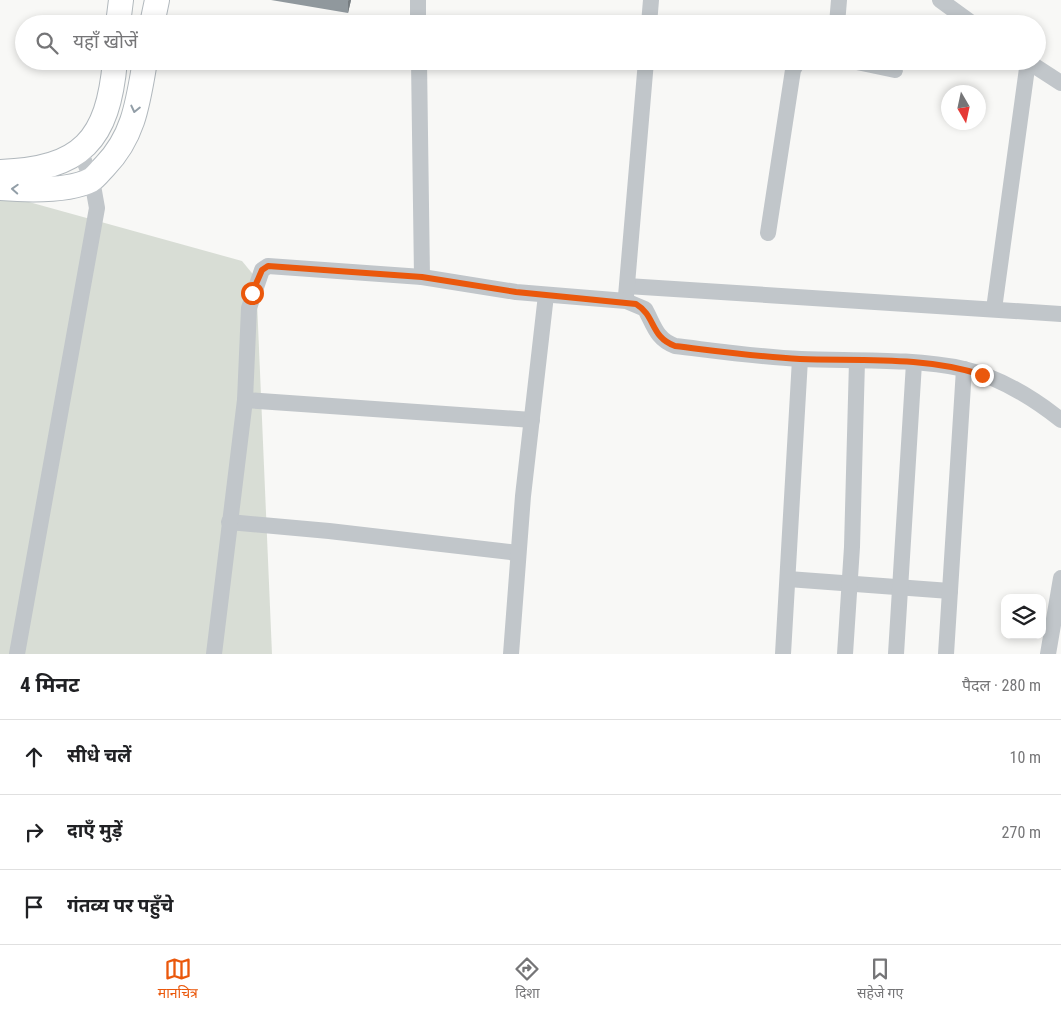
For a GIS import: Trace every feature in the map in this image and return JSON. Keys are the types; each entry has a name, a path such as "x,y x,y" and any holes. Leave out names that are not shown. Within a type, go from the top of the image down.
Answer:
{"main road":[{"path":"119,15 121,0"},
{"path":"154,15 156,0"},
{"path":"0,172 47,167 80,151 100,126 107,111 112,95 114,70"},
{"path":"0,188 50,189 92,180 117,153 125,140 131,127 143,70"}],"street":[{"path":"418,0 418,15"},
{"path":"650,15 651,0"},
{"path":"838,15 839,0"},
{"path":"940,0 961,15"},
{"path":"419,70 422,277"},
{"path":"627,293 645,70"},
{"path":"768,233 793,70"},
{"path":"994,309 1027,70"},
{"path":"1042,70 1061,83"},
{"path":"17,654 97,208 92,180 80,151"},
{"path":"215,654 229,522 245,400 249,308 262,270 268,266 422,277 546,294 627,293 994,309 1061,314"},
{"path":"627,293 645,309 656,334 666,343 675,346 800,359 914,363 964,369 999,381 1061,420"},
{"path":"512,654 518,552 546,294"},
{"path":"783,654 800,359"},
{"path":"845,654 850,583 856,361"},
{"path":"896,654 914,363"},
{"path":"946,654 964,369"},
{"path":"245,400 532,420"},
{"path":"229,522 518,552"},
{"path":"1048,654 1058,614 1061,578"},
{"path":"788,579 950,591"}],"shaded area":[{"path":"0,194 242,261 256,278 272,654 0,654"}],"route":[{"path":"252,293 262,270 268,266 422,277 516,292 626,301 645,309 656,334 666,343 675,346 785,358 927,364 964,369 982,375"}]}
